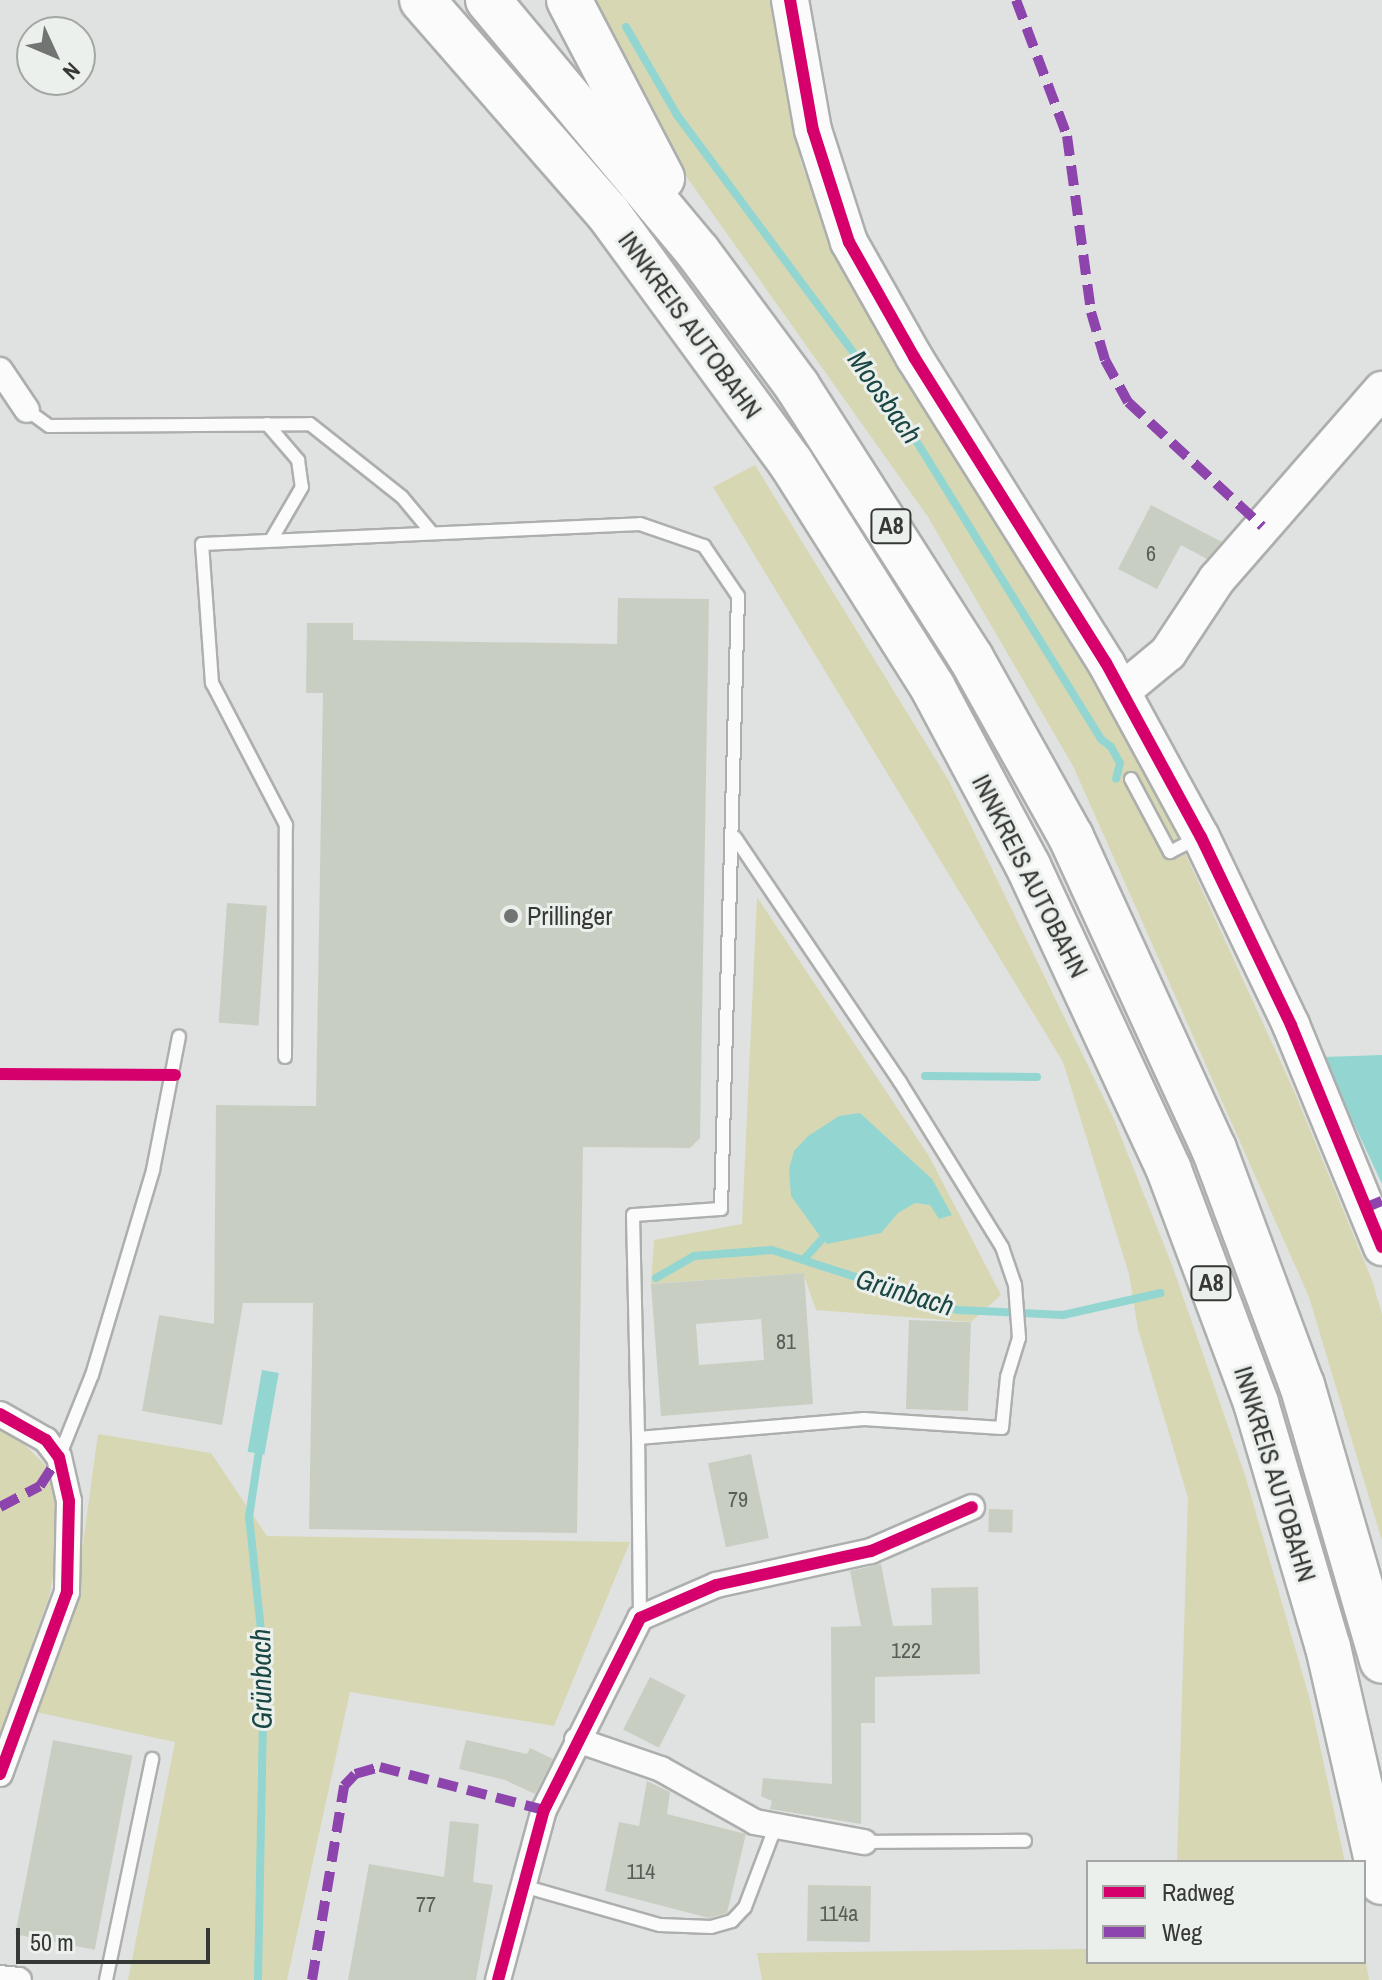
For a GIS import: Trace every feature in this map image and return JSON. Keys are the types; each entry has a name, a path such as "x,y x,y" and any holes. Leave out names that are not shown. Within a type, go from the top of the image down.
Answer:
{"highway":[{"name":"INNKREIS AUTOBAHN","path":"422,0 608,213 791,463 933,688 1028,866 1169,1170 1256,1403 1328,1647 1382,1882"},
{"name":"INNKREIS AUTOBAHN","path":"488,0 698,252 879,507 1071,837 1214,1149 1302,1385 1382,1661"},
{"path":"569,0 698,252"}],"street":[{"path":"790,0 813,130 849,242 880,302 1122,691 1201,837 1291,1025 1382,1247"},
{"path":"0,370 27,410"},
{"path":"1122,691 1168,653 1217,579 1382,390"},
{"path":"0,1414 21,1422 59,1457 69,1501 67,1592 0,1774"},
{"path":"498,1980 544,1810 640,1618 716,1585 871,1551 972,1507"},
{"path":"577,1740 661,1769 755,1822 864,1842"},
{"path":"0,1978 19,1980"}],"lane":[{"path":"27,410 49,426 310,424 402,497 432,533"},
{"path":"267,424 298,460 302,487 271,540"},
{"path":"285,1057 286,825 212,683 202,544 640,524 704,546 738,596 735,837 721,1209 633,1215 640,1618"},
{"path":"1131,779 1170,852 1201,837"},
{"path":"638,1438 864,1419 1002,1428 1019,1326 1015,1285 1002,1247 900,1082 735,837"},
{"path":"59,1457 92,1375 153,1170 179,1036"},
{"path":"106,1980 152,1759"},
{"path":"523,1886 660,1925 711,1927 732,1921 745,1907 775,1828"},
{"path":"864,1842 1025,1841"}],"green space":[{"path":"583,0 775,0 801,163 837,254 1131,735 1294,1091 1372,1280 1382,1314 1382,1541 1309,1297 1073,766 928,517 676,162"},
{"path":"755,465 949,781 1113,1117 1172,1265 1245,1475 1310,1700 1345,1860 1177,1860 1188,1498 1138,1329 1129,1274 1063,1062 713,487"},
{"path":"757,897 929,1156 1001,1295 971,1322 816,1310 803,1273 651,1284 654,1240 742,1224"},
{"path":"0,1430 16,1436 48,1468 64,1521 49,1597 0,1736"},
{"path":"98,1434 211,1453 267,1536 630,1542 554,1726 350,1692 287,1980 128,1980 175,1742 36,1712 83,1543"},
{"path":"1086,1949 1086,1964 1366,1963 1369,1980 762,1980 757,1953"}],"water":[{"path":"1382,1055 1382,1184 1323,1057"},
{"path":"860,1113 932,1179 952,1215 939,1219 930,1205 915,1203 898,1213 881,1233 827,1244 822,1239 791,1196 789,1169 794,1151 808,1136 839,1116"},
{"path":"262,1370 279,1373 264,1455 248,1452"}],"building":[{"path":"1151,505 1222,542 1207,559 1181,545 1157,589 1118,569"},
{"name":"Prillinger","path":"618,598 709,599 700,1138 690,1148 583,1147 577,1533 309,1529 313,1303 243,1303 222,1425 142,1411 159,1315 214,1324 216,1105 316,1106 323,693 306,693 307,623 353,623 353,640 617,644"},
{"path":"227,903 267,906 259,1025 219,1023"},
{"path":"804,1273 813,1404 661,1416 651,1284","holes":["761,1319 764,1360 699,1365 696,1324"]},
{"path":"909,1320 971,1322 968,1411 906,1409"},
{"path":"751,1454 769,1538 726,1547 708,1463"},
{"path":"989,1509 1013,1510 1012,1533 988,1532"},
{"path":"881,1564 893,1626 932,1625 931,1588 978,1587 980,1674 875,1677 875,1723 861,1723 861,1824 770,1809 772,1801 761,1796 763,1778 832,1784 831,1627 861,1626 850,1571"},
{"path":"650,1677 686,1695 659,1748 623,1730"},
{"path":"53,1740 133,1755 95,1950 15,1934"},
{"path":"466,1740 527,1754 530,1748 553,1759 535,1794 505,1780 459,1769"},
{"path":"647,1781 670,1792 667,1814 746,1834 727,1913 709,1918 605,1891 619,1822 639,1826"},
{"path":"450,1821 479,1824 473,1882 493,1885 476,1980 348,1980 369,1864 444,1877"},
{"path":"808,1885 871,1886 870,1942 807,1941"}],"waterway":[{"name":"Moosbach","path":"626,27 677,115 902,418 1101,739 1111,747 1120,763 1116,779"},
{"path":"925,1076 1037,1077"},
{"path":"805,1258 822,1239"},
{"name":"Grünbach","path":"656,1278 694,1256 772,1250 958,1310 1063,1315 1161,1293"},
{"name":"Grünbach","path":"258,1980 264,1659 249,1517 260,1444"}],"marked path":[{"path":"1016,0 1067,136 1091,312 1105,360 1128,402 1262,526"},
{"path":"1367,1207 1382,1201"},
{"path":"0,1507 40,1486 59,1457"},
{"path":"312,1980 344,1786 355,1774 380,1767 544,1810"}],"cycle path":[{"path":"790,0 813,130 849,242 914,357 1106,663 1201,837 1291,1025 1382,1247"},
{"path":"0,1074 175,1075"},
{"path":"0,1414 46,1440 59,1457 69,1501 67,1592 0,1774"},
{"path":"498,1980 544,1810 640,1618 716,1585 871,1551 972,1507"}],"place":[{"name":"Prillinger","path":"511,916"}]}
